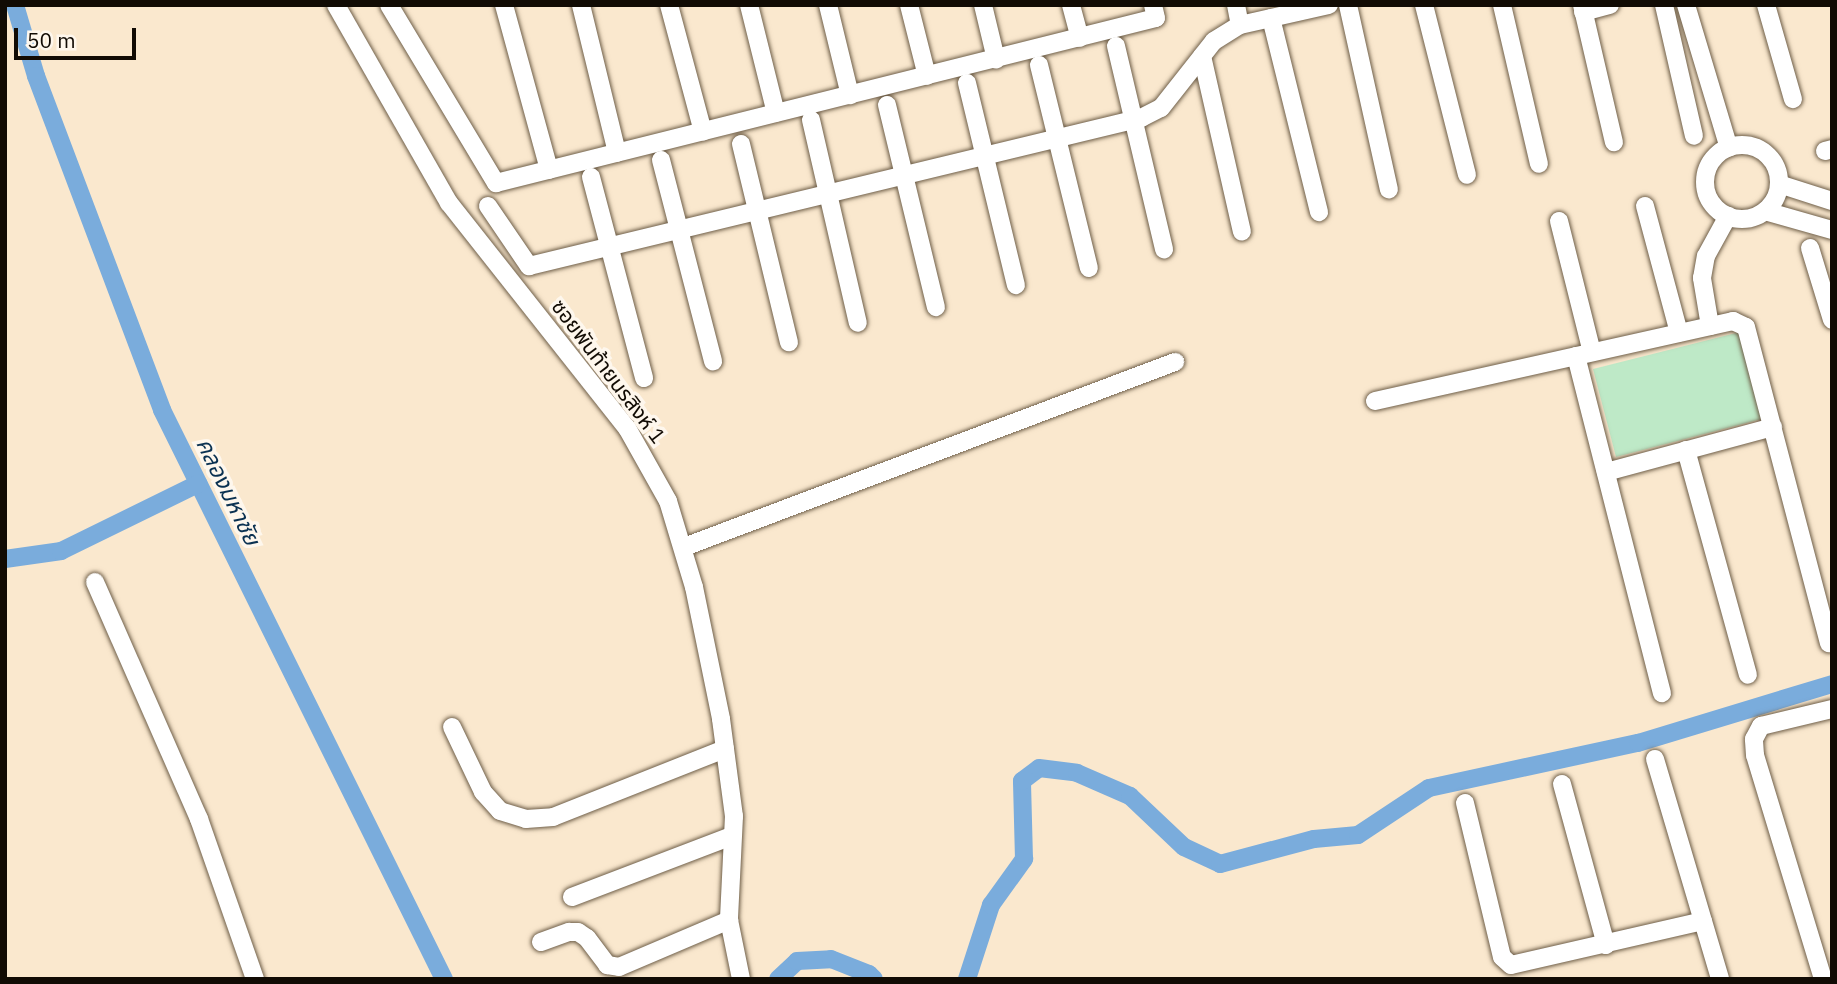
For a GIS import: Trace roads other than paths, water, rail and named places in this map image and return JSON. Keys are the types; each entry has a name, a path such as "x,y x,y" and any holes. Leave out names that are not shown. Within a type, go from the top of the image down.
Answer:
{"street":[{"name":"ซอยพันท้ายนรสิงห์ 1","path":"336,5 449,203 627,428 668,501 684,547 725,749 734,816 729,920 741,978"},
{"path":"389,5 496,183 1156,19 1153,5"},
{"path":"504,5 549,170"},
{"path":"580,5 617,153"},
{"path":"669,5 703,132"},
{"path":"749,5 776,113"},
{"path":"828,5 850,95"},
{"path":"908,5 927,76"},
{"path":"983,5 996,58"},
{"path":"1071,5 1080,38"},
{"path":"1236,5 1240,25"},
{"path":"488,206 529,266 609,247 1133,119 1161,108 1214,41 1240,25 1329,5"},
{"path":"1348,5 1389,190"},
{"path":"1424,5 1467,175"},
{"path":"1502,5 1539,164"},
{"path":"1610,5 1583,8 1614,142"},
{"path":"1664,5 1694,136"},
{"path":"1686,5 1729,148"},
{"path":"1766,5 1793,99"},
{"path":"1271,18 1319,212"},
{"path":"1116,46 1164,249"},
{"path":"1202,56 1242,232"},
{"path":"1039,65 1089,268"},
{"path":"967,83 1016,285"},
{"path":"887,105 936,307"},
{"path":"811,120 858,323"},
{"path":"741,144 789,342"},
{"path":"1741,145 1764,152 1773,161 1779,184 1777,195 1765,211 1751,218 1728,216 1710,200 1706,188 1711,164 1729,148 1741,145"},
{"path":"662,160 713,361"},
{"path":"591,177 644,378"},
{"path":"1779,184 1832,201"},
{"path":"1645,206 1679,333"},
{"path":"1765,211 1832,230"},
{"path":"1710,326 1702,278 1706,256 1728,216"},
{"path":"1559,221 1606,472 1662,693"},
{"path":"1810,248 1832,320"},
{"path":"1376,401 1733,321 1746,327 1829,643"},
{"path":"684,547 1175,362"},
{"path":"1606,472 1773,427"},
{"path":"1686,450 1748,675"},
{"path":"95,582 199,819 256,979"},
{"path":"1823,979 1755,755 1754,739 1760,726 1832,709"},
{"path":"452,727 483,792 500,811 526,819 553,817 725,749"},
{"path":"1655,759 1720,979"},
{"path":"1562,784 1606,945"},
{"path":"1465,803 1506,962 1518,966 1703,921"},
{"path":"572,897 732,836"},
{"path":"541,942 569,932 578,932 587,938 607,965 622,973 729,920"}],"waterway":[{"name":"คลองมหาชัย","path":"15,5 36,76 162,410 444,979"},
{"path":"5,559 61,551 198,484"},
{"path":"967,979 991,905 1024,859 1022,781 1039,768 1077,773 1130,796 1184,847 1220,864 1314,839 1358,835 1429,788 1638,743 1832,684"},
{"path":"778,979 797,961 831,959 869,974 874,979"}]}
